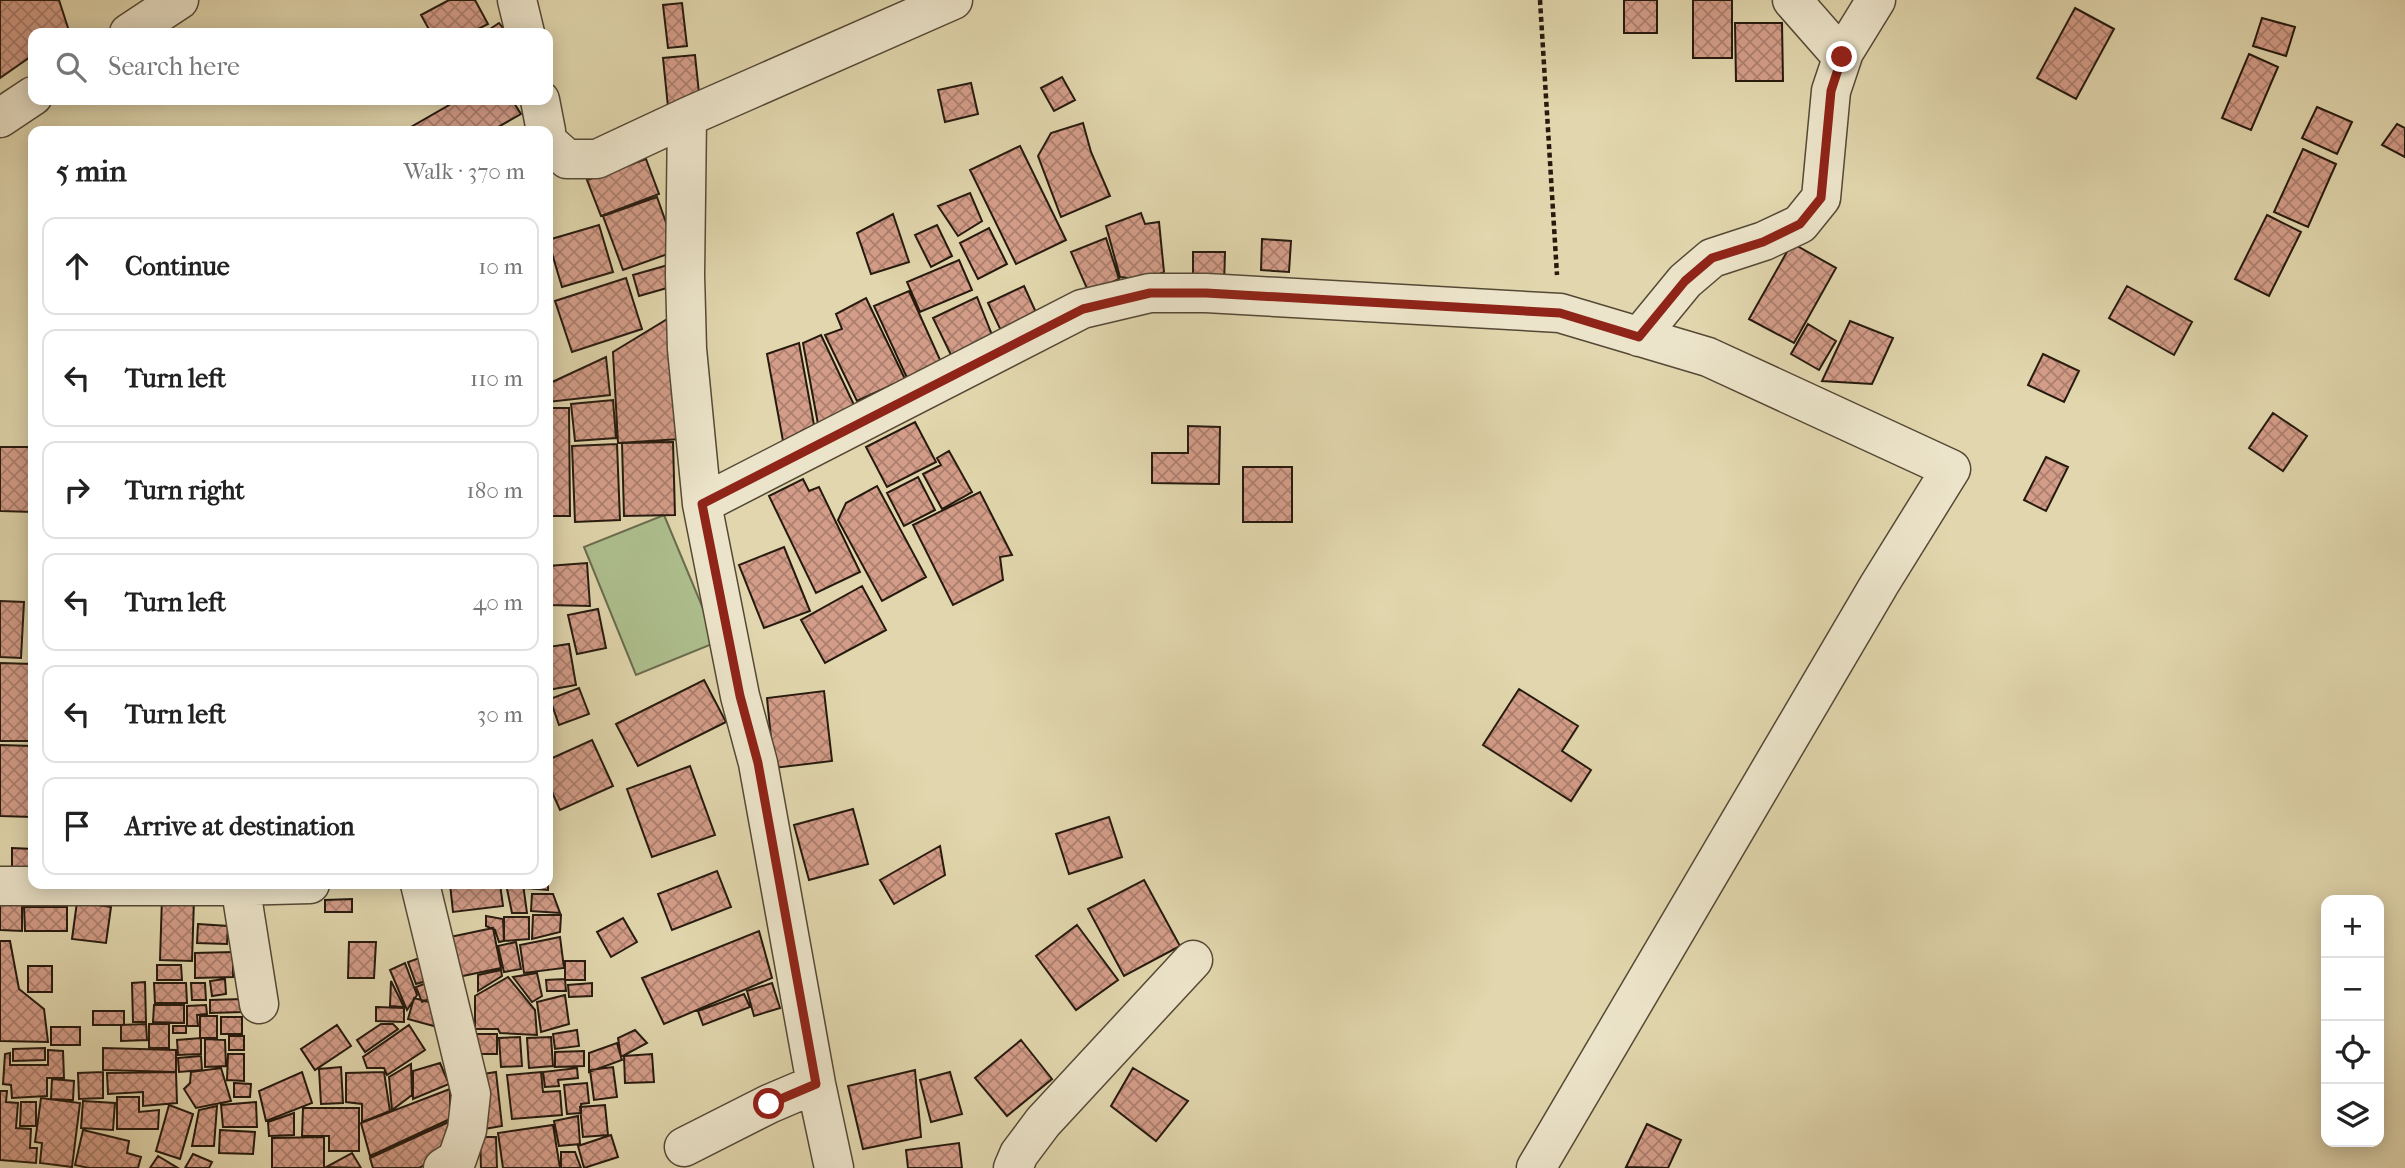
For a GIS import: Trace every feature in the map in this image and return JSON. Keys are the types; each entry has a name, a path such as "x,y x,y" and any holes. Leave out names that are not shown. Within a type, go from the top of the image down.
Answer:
{"street":[{"path":"136,28 179,0"},
{"path":"517,0 524,28"},
{"path":"553,146 567,159 597,159 953,0"},
{"path":"1793,0 1842,57"},
{"path":"1639,337 1685,281 1712,258 1763,242 1800,224 1821,198 1831,91 1842,57 1876,0"},
{"path":"0,118 28,99"},
{"path":"541,105 545,126"},
{"path":"687,117 687,349 702,504 740,696 758,763 816,1084 834,1168"},
{"path":"702,504 1083,309 1150,293 1206,293 1560,313 1708,357 1951,470 1871,597 1536,1168"},
{"path":"0,886 28,886"},
{"path":"241,889 259,1004"},
{"path":"421,889 471,1094 467,1130 457,1159 443,1168"},
{"path":"1013,1168 1019,1154 1043,1122 1193,960"},
{"path":"684,1147 769,1104 816,1084"}],"path":[{"path":"1541,0 1560,313"}],"green space":[{"path":"664,515 717,642 636,675 584,547"}],"building":[{"path":"0,0 59,0 68,28 28,28 28,58 0,78"},
{"path":"449,0 475,0 488,24 480,28 428,28 421,15"},
{"path":"1624,0 1657,0 1657,33 1624,33"},
{"path":"1693,0 1732,0 1732,58 1693,58"},
{"path":"682,3 687,46 668,48 663,5"},
{"path":"2075,8 2114,29 2076,99 2037,78"},
{"path":"2262,18 2295,27 2286,56 2253,46"},
{"path":"1735,23 1782,23 1783,81 1736,81"},
{"path":"2249,54 2278,67 2251,130 2222,118"},
{"path":"695,55 700,103 668,107 663,58"},
{"path":"1062,77 1075,100 1054,111 1041,88"},
{"path":"971,83 978,114 945,122 938,90"},
{"path":"449,105 515,105 521,114 500,126 413,126"},
{"path":"2317,107 2352,122 2337,154 2302,138"},
{"path":"1083,123 1091,152 1110,196 1061,217 1038,156 1051,133"},
{"path":"2397,124 2405,128 2405,157 2382,145"},
{"path":"1020,146 1066,240 1016,264 970,170"},
{"path":"2303,149 2336,164 2308,227 2274,212"},
{"path":"646,159 659,194 601,216 587,180"},
{"path":"970,193 982,221 958,236 938,206"},
{"path":"657,197 676,251 623,270 603,216"},
{"path":"1141,213 1145,224 1159,222 1164,272 1146,280 1120,277 1106,226"},
{"path":"893,214 909,262 871,274 857,233"},
{"path":"2267,215 2301,232 2269,296 2235,279"},
{"path":"599,225 613,272 562,287 553,257 553,239"},
{"path":"937,225 952,256 931,267 915,235"},
{"path":"989,228 1007,264 978,279 960,243"},
{"path":"1106,238 1119,279 1089,293 1071,252"},
{"path":"1262,239 1291,241 1289,272 1261,270"},
{"path":"1792,243 1836,268 1794,343 1749,319"},
{"path":"1193,252 1225,252 1224,287 1193,287"},
{"path":"959,260 972,290 920,312 907,282"},
{"path":"668,265 674,286 639,296 633,275"},
{"path":"626,278 642,329 572,352 555,301"},
{"path":"1024,286 1039,319 1003,335 988,303"},
{"path":"2127,286 2192,322 2174,355 2109,318"},
{"path":"909,291 941,362 907,378 874,306"},
{"path":"977,297 994,340 952,357 933,318"},
{"path":"866,298 905,379 857,401 825,335 842,329 836,314"},
{"path":"674,315 681,439 618,443 613,352"},
{"path":"1850,321 1893,338 1872,384 1822,381"},
{"path":"1808,324 1836,341 1819,370 1791,354"},
{"path":"821,335 855,407 818,424 803,343"},
{"path":"799,343 814,425 783,441 767,354"},
{"path":"2043,354 2079,371 2064,402 2028,385"},
{"path":"606,357 610,395 553,401 553,382"},
{"path":"613,400 616,438 575,441 571,404"},
{"path":"553,408 569,408 570,516 553,516"},
{"path":"2273,413 2307,436 2283,471 2249,448"},
{"path":"915,422 936,462 887,487 866,447"},
{"path":"1188,426 1220,427 1219,484 1152,483 1152,453 1188,453"},
{"path":"673,442 675,515 624,516 622,443"},
{"path":"617,444 620,520 575,522 572,446"},
{"path":"0,447 28,447 28,512 0,511"},
{"path":"949,451 972,492 942,509 923,474 941,465 937,458"},
{"path":"2046,457 2068,467 2046,511 2024,500"},
{"path":"1243,467 1292,467 1292,522 1243,522"},
{"path":"918,477 935,510 904,526 887,493"},
{"path":"803,479 809,491 819,487 860,572 816,593 769,496"},
{"path":"877,486 926,577 882,601 838,520 846,503"},
{"path":"980,492 1012,555 1000,557 1003,580 953,605 913,525"},
{"path":"784,547 810,611 764,628 739,565"},
{"path":"587,563 590,606 553,605 553,566"},
{"path":"862,586 886,630 825,663 801,620"},
{"path":"0,601 24,602 21,658 0,657"},
{"path":"598,609 606,648 577,654 568,615"},
{"path":"569,644 576,685 553,689 553,646"},
{"path":"0,663 28,664 28,741 0,741"},
{"path":"704,680 726,722 638,766 616,724"},
{"path":"579,688 589,714 559,725 553,708 553,698"},
{"path":"1519,689 1578,726 1562,751 1591,770 1571,801 1483,745"},
{"path":"824,691 832,761 774,768 767,698"},
{"path":"592,740 613,786 560,810 553,794 553,758"},
{"path":"0,745 28,746 28,817 0,816"},
{"path":"690,766 715,835 652,857 627,789"},
{"path":"853,809 868,864 809,880 794,825"},
{"path":"1109,817 1122,857 1069,874 1056,834"},
{"path":"940,846 945,875 894,904 880,880"},
{"path":"12,848 28,849 28,871 12,871"},
{"path":"717,871 731,907 672,930 658,894"},
{"path":"1144,880 1180,946 1124,976 1088,909"},
{"path":"451,889 501,889 503,906 453,912"},
{"path":"507,889 524,889 527,913 512,913"},
{"path":"532,894 553,894 560,913 531,911"},
{"path":"162,897 194,899 192,961 160,960"},
{"path":"352,899 352,912 325,912 325,900"},
{"path":"77,902 111,907 106,943 72,939"},
{"path":"0,904 22,904 22,931 0,930"},
{"path":"24,907 67,907 67,931 25,931"},
{"path":"533,915 561,915 560,932 532,939"},
{"path":"486,916 503,919 504,941 499,942 495,930 486,926"},
{"path":"504,917 529,917 529,939 504,941"},
{"path":"623,918 637,942 611,957 597,932"},
{"path":"198,924 228,926 227,944 197,943"},
{"path":"1077,925 1118,980 1076,1010 1036,956"},
{"path":"493,928 501,968 458,977 450,937"},
{"path":"759,931 772,978 664,1024 642,978"},
{"path":"560,937 564,968 524,973 520,945"},
{"path":"0,941 10,941 19,989 44,1009 48,1042 0,1041"},
{"path":"349,942 376,942 374,978 348,978"},
{"path":"516,942 521,969 504,972 498,946"},
{"path":"233,952 233,977 195,978 195,953"},
{"path":"428,955 436,978 416,984 408,962"},
{"path":"565,961 585,961 585,980 565,980"},
{"path":"405,963 417,995 407,1010 390,970"},
{"path":"157,965 181,965 182,980 157,980"},
{"path":"28,966 52,966 52,992 28,992"},
{"path":"501,970 502,976 478,991 478,975"},
{"path":"537,973 542,996 532,1002 513,977"},
{"path":"508,977 535,1010 537,1035 500,1033 498,1029 475,1029 475,996"},
{"path":"225,979 226,994 212,996 210,981"},
{"path":"565,979 566,991 547,991 546,980"},
{"path":"434,980 439,995 422,1002 416,987"},
{"path":"391,981 404,1007 390,1006"},
{"path":"145,982 146,1022 133,1022 132,983"},
{"path":"154,983 186,983 187,1003 155,1003"},
{"path":"191,983 205,983 206,1000 192,1000"},
{"path":"592,983 592,996 569,997 568,985"},
{"path":"772,983 780,1008 754,1016 747,991"},
{"path":"744,994 750,1007 703,1025 698,1011"},
{"path":"565,995 569,1024 541,1032 537,1002"},
{"path":"414,998 447,1007 441,1028 408,1019"},
{"path":"242,999 242,1012 210,1013 210,1000"},
{"path":"154,1005 184,1005 184,1023 153,1022"},
{"path":"206,1005 207,1014 197,1015 198,1026 187,1026 187,1006"},
{"path":"376,1007 404,1008 404,1022 376,1021"},
{"path":"93,1011 124,1011 124,1025 93,1025"},
{"path":"200,1016 217,1016 217,1038 200,1038"},
{"path":"221,1017 242,1017 242,1034 221,1034"},
{"path":"146,1024 147,1040 121,1041 121,1025"},
{"path":"149,1024 169,1024 169,1048 149,1048"},
{"path":"381,1024 393,1024 398,1029 365,1052 357,1040"},
{"path":"337,1025 351,1046 315,1070 301,1049"},
{"path":"409,1025 425,1050 387,1075 384,1068 367,1068 363,1057"},
{"path":"173,1026 186,1026 186,1033 173,1033"},
{"path":"51,1027 80,1027 80,1045 51,1045"},
{"path":"577,1030 579,1046 555,1049 553,1034"},
{"path":"635,1030 647,1043 621,1057 618,1038"},
{"path":"477,1034 497,1034 497,1054 477,1054"},
{"path":"229,1036 244,1036 244,1050 229,1050"},
{"path":"520,1037 522,1066 501,1067 499,1038"},
{"path":"551,1037 553,1066 529,1068 527,1038"},
{"path":"201,1038 201,1054 178,1055 177,1040"},
{"path":"205,1039 225,1040 226,1066 205,1067"},
{"path":"1021,1040 1052,1079 1007,1116 975,1078"},
{"path":"617,1043 622,1060 589,1072 589,1053"},
{"path":"45,1048 45,1060 13,1061 13,1049"},
{"path":"103,1048 176,1050 176,1072 103,1070"},
{"path":"48,1050 63,1051 64,1078 47,1078 47,1096 12,1098 11,1085 3,1084 5,1054 10,1053 10,1065 48,1065"},
{"path":"584,1051 584,1066 555,1067 555,1052"},
{"path":"228,1054 244,1054 244,1081 227,1080"},
{"path":"652,1054 654,1082 625,1083 624,1056"},
{"path":"201,1056 202,1070 179,1072 178,1058"},
{"path":"440,1063 449,1084 413,1099 413,1071"},
{"path":"411,1064 412,1095 392,1110 389,1077"},
{"path":"341,1067 343,1103 321,1104 319,1069"},
{"path":"613,1067 617,1097 594,1100 590,1070"},
{"path":"221,1068 231,1101 196,1108 184,1089 190,1083 191,1072"},
{"path":"577,1068 578,1078 558,1080 559,1086 545,1087 543,1072"},
{"path":"1133,1068 1188,1101 1156,1141 1111,1106"},
{"path":"915,1070 921,1137 863,1149 848,1086"},
{"path":"103,1072 103,1098 79,1099 78,1073"},
{"path":"176,1072 177,1103 143,1106 143,1092 108,1094 107,1073"},
{"path":"302,1072 312,1103 266,1121 259,1091"},
{"path":"384,1072 390,1111 362,1122 362,1104 346,1102 346,1073"},
{"path":"496,1072 502,1126 484,1129 477,1075"},
{"path":"541,1072 543,1092 560,1091 562,1115 512,1119 507,1075"},
{"path":"950,1072 962,1114 931,1122 920,1080"},
{"path":"52,1079 74,1081 73,1100 51,1099"},
{"path":"234,1083 251,1084 250,1097 234,1097"},
{"path":"587,1083 589,1103 581,1104 581,1113 567,1114 564,1085"},
{"path":"450,1089 450,1119 370,1156 361,1123"},
{"path":"0,1091 7,1091 6,1102 18,1103 16,1128 31,1129 30,1148 37,1148 36,1163 0,1160"},
{"path":"117,1097 139,1097 139,1112 159,1110 158,1129 117,1129"},
{"path":"41,1098 80,1103 72,1167 40,1163 42,1143 35,1142"},
{"path":"83,1101 115,1103 113,1130 81,1128"},
{"path":"21,1102 36,1102 36,1126 20,1126"},
{"path":"256,1102 257,1127 223,1127 221,1105"},
{"path":"169,1105 193,1114 180,1159 156,1151"},
{"path":"605,1105 608,1135 583,1137 580,1107"},
{"path":"217,1106 214,1146 192,1146 199,1110"},
{"path":"303,1108 359,1108 359,1151 329,1151 329,1136 302,1136"},
{"path":"294,1113 294,1135 269,1136 268,1122"},
{"path":"578,1116 580,1144 559,1146 554,1121"},
{"path":"453,1120 453,1150 419,1168 373,1168 370,1158"},
{"path":"1647,1124 1681,1140 1668,1168 1626,1167"},
{"path":"553,1125 560,1168 503,1168 498,1133"},
{"path":"83,1130 129,1141 127,1153 141,1157 138,1168 89,1168 75,1165"},
{"path":"220,1130 255,1132 253,1154 219,1153"},
{"path":"611,1135 618,1157 584,1168 578,1146"},
{"path":"324,1137 324,1168 272,1168 272,1138"},
{"path":"480,1137 496,1137 497,1168 481,1168"},
{"path":"959,1143 962,1168 908,1168 906,1150"},
{"path":"561,1152 575,1152 581,1168 561,1168"},
{"path":"352,1153 361,1168 326,1167"},
{"path":"193,1154 212,1162 209,1168 185,1168"},
{"path":"158,1156 178,1168 150,1168"}],"route":[{"path":"769,1104 816,1084 758,763 740,696 702,504 1083,309 1150,293 1206,293 1560,313 1639,337 1685,281 1712,258 1763,242 1800,224 1821,198 1831,91 1842,57"}]}
